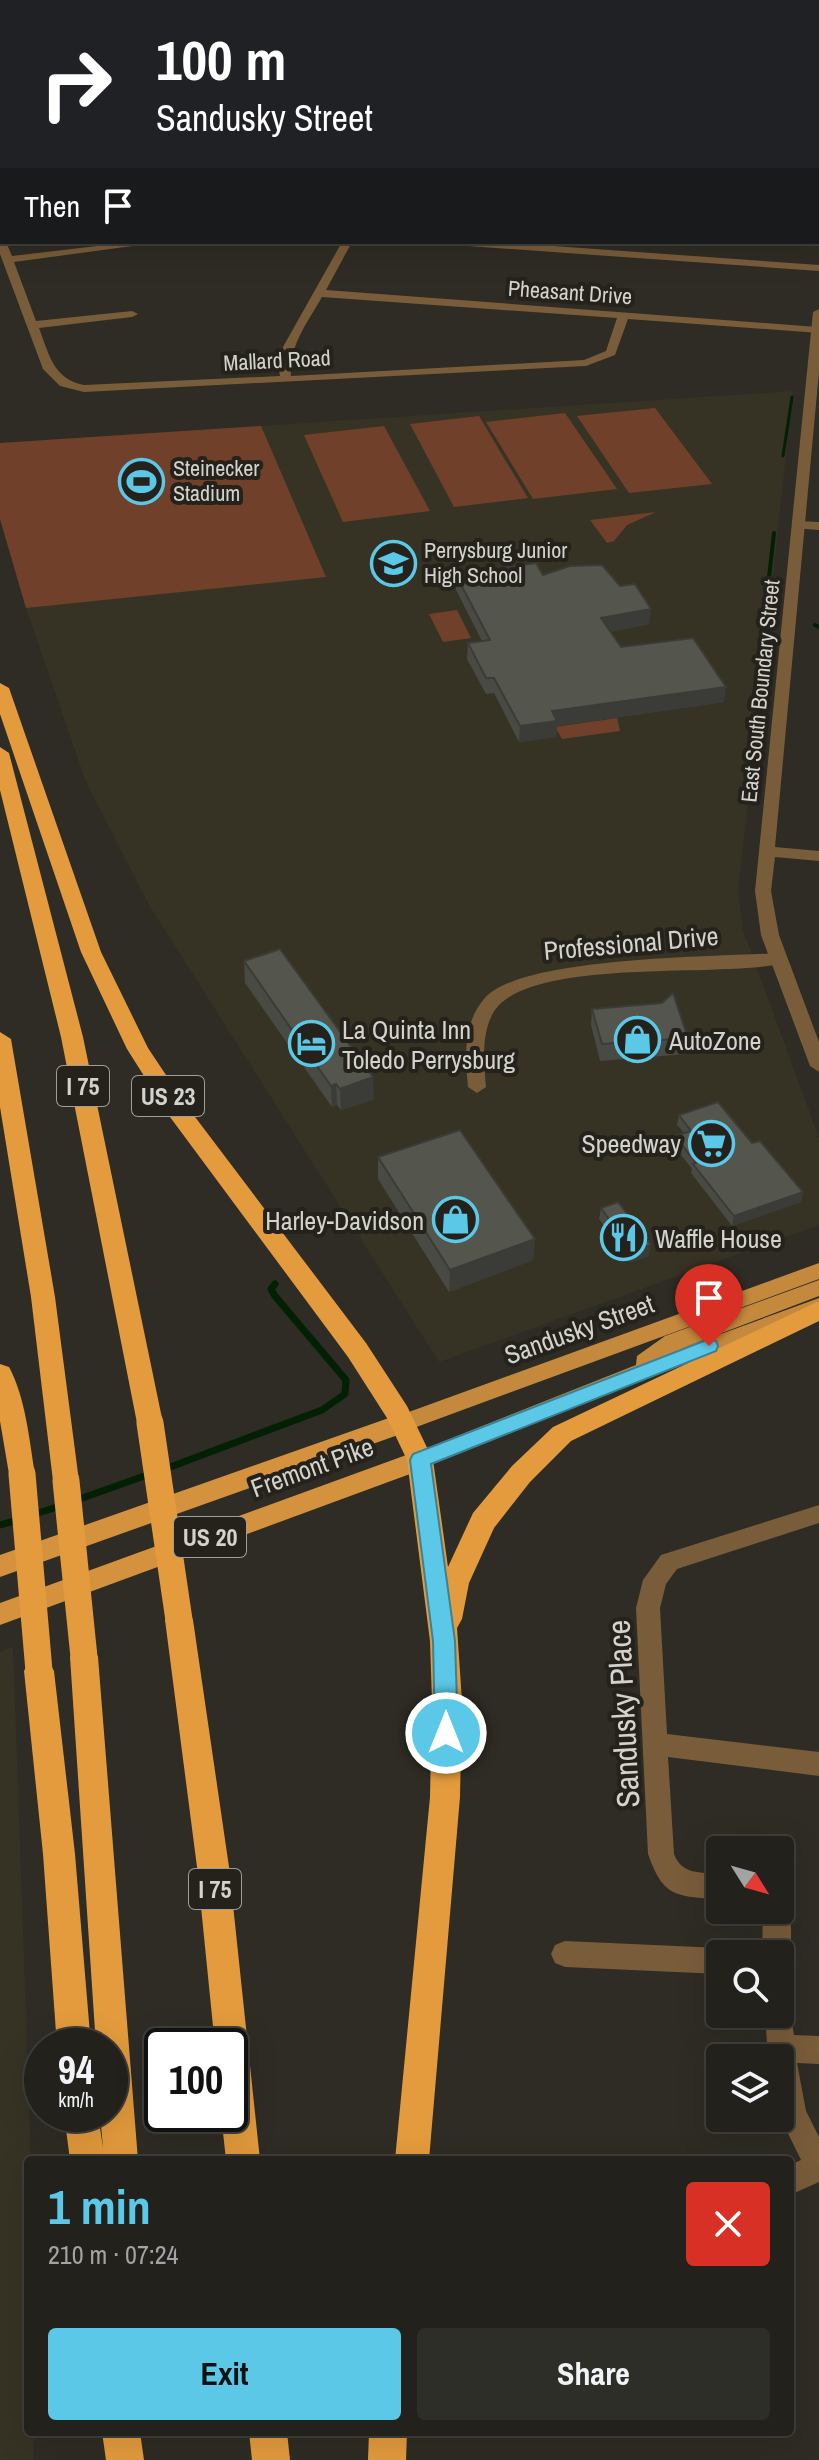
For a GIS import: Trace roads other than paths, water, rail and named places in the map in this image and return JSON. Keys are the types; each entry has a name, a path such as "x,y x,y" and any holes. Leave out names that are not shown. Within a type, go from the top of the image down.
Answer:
{"highway":[{"name":"US 23","path":"0,688 91,952 138,1049 178,1111 357,1350 403,1423 420,1460"},
{"name":"I 75","path":"0,753 72,1037 150,1423 213,1867 243,2156"},
{"path":"0,1039 43,1297 66,1481 84,1657 121,2156"},
{"path":"444,1641 455,1583 483,1521 521,1474 562,1434 819,1308"},
{"path":"0,1374 12,1414 22,1474 73,2028"},
{"name":"Fremont Pike","path":"0,1566 403,1423"},
{"name":"Fremont Pike","path":"0,1614 420,1460"},
{"path":"412,2156 445,1797 447,1701 444,1641 420,1460"},
{"path":"83,2132 86,2156"},
{"path":"122,2436 125,2460"},
{"path":"132,2436 133,2460"},
{"path":"268,2436 271,2460"},
{"path":"387,2460 388,2436"}],"main road":[{"name":"Sandusky Street","path":"403,1423 819,1271"},
{"path":"626,1377 672,1342 819,1288"},
{"name":"US 20","path":"420,1460 626,1377 819,1308"}],"street":[{"name":"Mallard Road","path":"2,244 53,376 72,386 102,389 586,363 611,353 623,316"},
{"path":"8,260 140,244"},
{"path":"286,380 285,357 346,244"},
{"path":"506,244 819,268"},
{"name":"Pheasant Drive","path":"319,293 817,330"},
{"name":"East South Boundary Street","path":"819,312 817,375 766,851 765,912 778,959 819,1066"},
{"path":"33,325 132,314"},
{"path":"799,525 819,526"},
{"path":"766,851 819,856"},
{"name":"Professional Drive","path":"477,1087 473,1058 477,1023 491,999 514,984 542,975 573,972 778,959"},
{"name":"Sandusky Place","path":"706,1886 682,1883 668,1873 661,1854 658,1744 648,1608 662,1568 684,1556 819,1514"},
{"path":"658,1744 819,1764"},
{"path":"565,1954 706,1960"},
{"path":"794,2049 819,2050"},
{"path":"794,2115 805,2142 819,2160"},
{"path":"794,2178 819,2167"}],"waterway":[{"path":"783,456 792,397"},
{"path":"772,597 768,586 774,533"},
{"path":"815,625 819,627"},
{"path":"165,1469 322,1410 345,1394 346,1380 275,1296 271,1289 275,1284"},
{"path":"74,1501 150,1474"},
{"path":"32,1515 60,1506"},
{"path":"0,1525 18,1520"}],"place":[{"name":"Steinecker Stadium","path":"142,481"},
{"name":"Perrysburg Junior High School","path":"393,563"},
{"name":"AutoZone","path":"638,1040"},
{"name":"La Quinta Inn Toledo Perrysburg","path":"311,1044"},
{"name":"Speedway","path":"712,1143"},
{"name":"Harley-Davidson","path":"455,1220"},
{"name":"Waffle House","path":"624,1238"}]}
